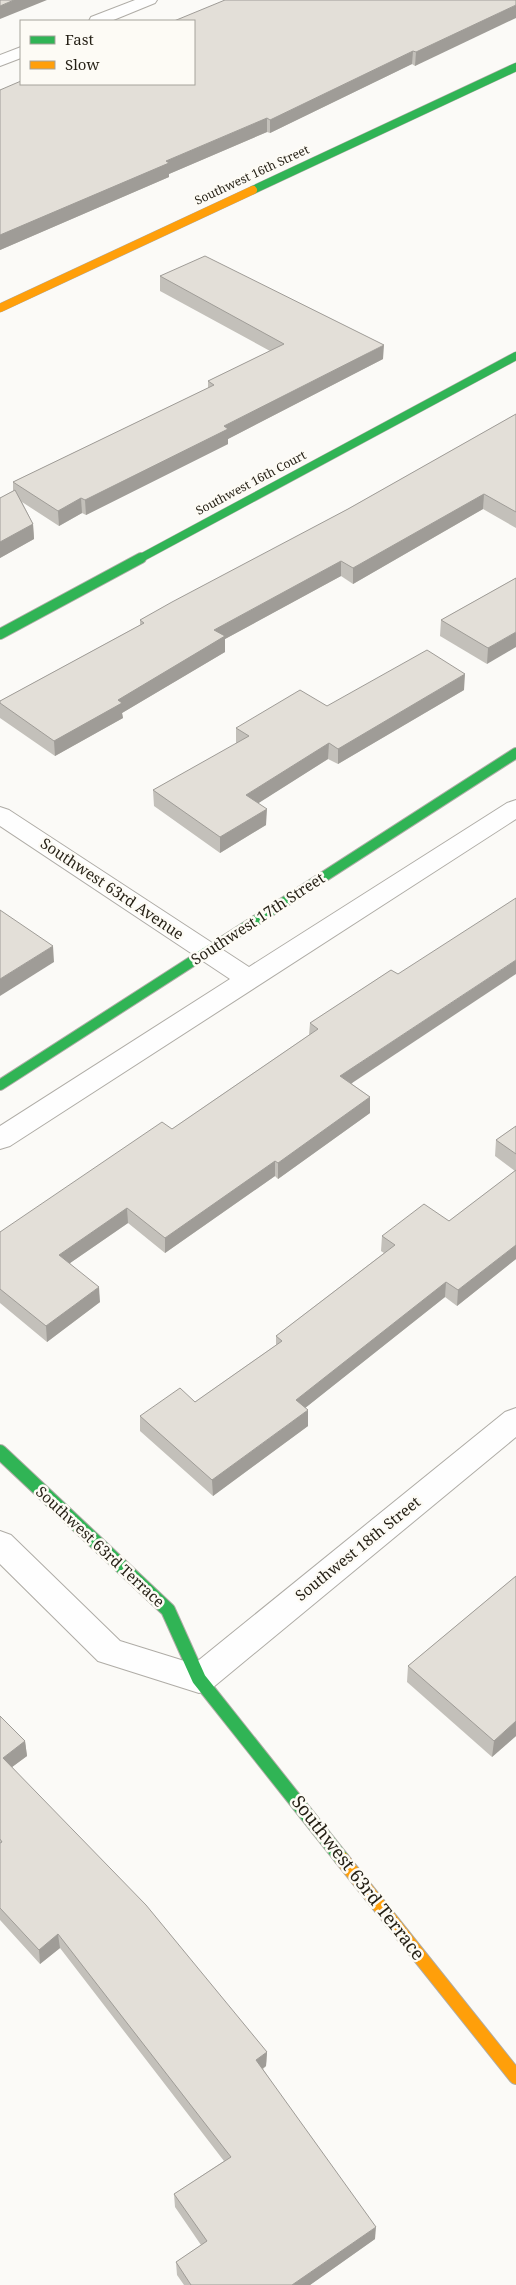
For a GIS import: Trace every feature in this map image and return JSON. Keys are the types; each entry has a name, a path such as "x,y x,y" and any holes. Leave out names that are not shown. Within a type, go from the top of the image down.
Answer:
{"street":[{"path":"99,20 149,0"},
{"path":"0,61 20,52"},
{"name":"Southwest 16th Street","path":"0,308 516,67"},
{"name":"Southwest 16th Court","path":"0,634 516,356"},
{"name":"Southwest 17th Street","path":"0,1085 516,753"},
{"path":"0,1139 516,808"},
{"name":"Southwest 63rd Avenue","path":"0,815 250,980"},
{"name":"Southwest 18th Street","path":"199,1678 516,1420"},
{"name":"Southwest 63rd Terrace","path":"0,1452 168,1610 199,1678 516,2077"},
{"path":"0,1544 109,1651 199,1678"}],"building":[{"path":"0,0 14,0 0,6"},
{"path":"225,0 516,0 516,5 416,52 413,51 270,120 267,118 166,161 169,163 0,235 0,90 20,81 20,85 195,85 195,20 176,20"},
{"path":"205,256 384,345 224,426 228,429 85,500 81,498 58,511 13,482 214,385 208,381 284,344 160,276"},
{"path":"516,414 516,512 484,494 353,568 341,561 214,630 225,636 118,700 122,703 54,741 0,703 0,701 144,623 140,620 172,602 348,509"},
{"path":"15,490 33,524 0,542 0,498"},
{"path":"516,578 516,632 488,648 441,620"},
{"path":"427,650 465,674 338,749 329,743 246,795 267,809 220,837 153,790 249,736 236,728 300,690 327,706"},
{"path":"516,898 516,960 340,1076 370,1097 278,1163 275,1161 165,1238 127,1208 59,1255 99,1287 46,1326 0,1289 0,1232 162,1122 172,1129 318,1029 310,1023 391,970 398,974"},
{"path":"0,910 53,946 0,979"},
{"path":"516,1126 516,1154 496,1140"},
{"path":"516,1170 516,1245 458,1290 446,1282 296,1400 308,1410 212,1480 140,1416 180,1388 195,1402 282,1341 276,1336 395,1245 382,1236 424,1204 449,1221"},
{"path":"516,1576 516,1721 494,1741 408,1666"},
{"path":"0,1716 25,1741 3,1758 146,1905 267,2052 256,2060 376,2227 292,2285 191,2285 176,2262 207,2241 174,2194 231,2157 58,1934 39,1950 0,1908 0,1843 2,1842 0,1839"}],"traffic: fast":[{"path":"253,190 516,67"},
{"path":"0,634 516,356"},
{"path":"0,1085 516,753"},
{"path":"0,1452 168,1610 199,1679 342,1859"}],"traffic: slow":[{"path":"0,308 253,190"},
{"path":"342,1859 516,2077"}]}
